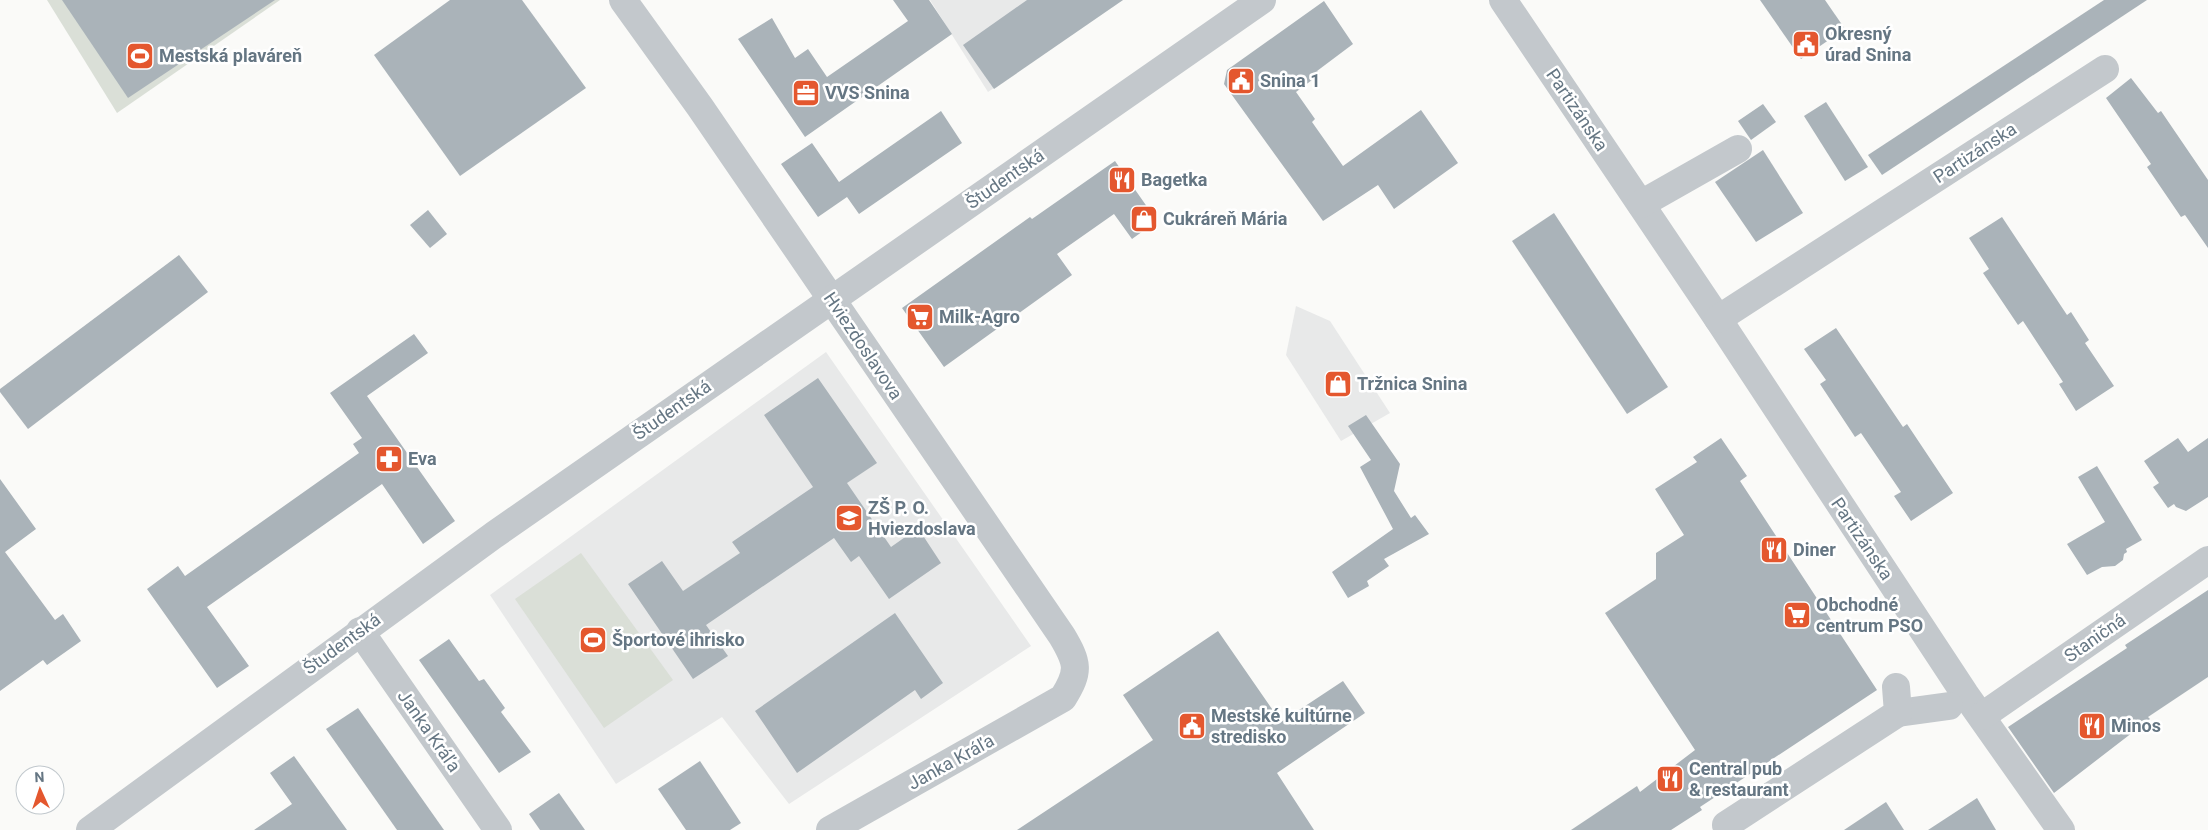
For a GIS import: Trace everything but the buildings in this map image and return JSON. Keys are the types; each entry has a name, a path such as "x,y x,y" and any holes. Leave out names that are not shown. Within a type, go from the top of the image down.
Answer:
{"street":[{"name":"Hviezdoslavova","path":"623,0 700,107 1070,650 1074,657 1075,679 1064,698"},
{"name":"Študentská","path":"90,830 502,529 1262,0"},
{"name":"Partizánska","path":"1503,0 1982,716 2061,830"},
{"name":"Partizánska","path":"1718,319 2105,69"},
{"path":"1641,204 1738,149"},
{"name":"Staničná","path":"1982,716 2208,560"},
{"name":"Janka Kráľa","path":"360,631 498,830"},
{"name":"Janka Kráľa","path":"836,828 1064,698"},
{"path":"1730,830 1726,825 1897,700 1949,706"}],"shaded area":[{"name":"Mestská plaváreň","path":"47,0 280,0 117,113"},
{"path":"930,0 1123,0 988,92"},
{"name":"Tržnica Snina","path":"1296,306 1330,321 1390,413 1341,441 1286,355"},
{"path":"826,352 1031,646 789,804 722,717 616,784 490,595"},
{"name":"Športové ihrisko","path":"581,553 673,680 604,728 515,599"}],"place":[{"name":"Okresný úrad Snina","path":"1806,44"},
{"name":"Mestská plaváreň","path":"140,56"},
{"name":"Snina 1","path":"1241,81"},
{"name":"VVS Snina","path":"806,93"},
{"name":"Bagetka","path":"1122,180"},
{"name":"Cukráreň Mária","path":"1144,219"},
{"name":"Milk-Agro","path":"920,317"},
{"name":"Tržnica Snina","path":"1338,384"},
{"name":"Eva","path":"389,459"},
{"name":"ZŠ P. O. Hviezdoslava","path":"849,518"},
{"name":"Diner","path":"1774,550"},
{"name":"Obchodné centrum PSO","path":"1797,615"},
{"name":"Športové ihrisko","path":"593,640"},
{"name":"Mestské kultúrne stredisko","path":"1192,726"},
{"name":"Minos","path":"2092,726"},
{"name":"Central pub & restaurant","path":"1670,779"}]}
